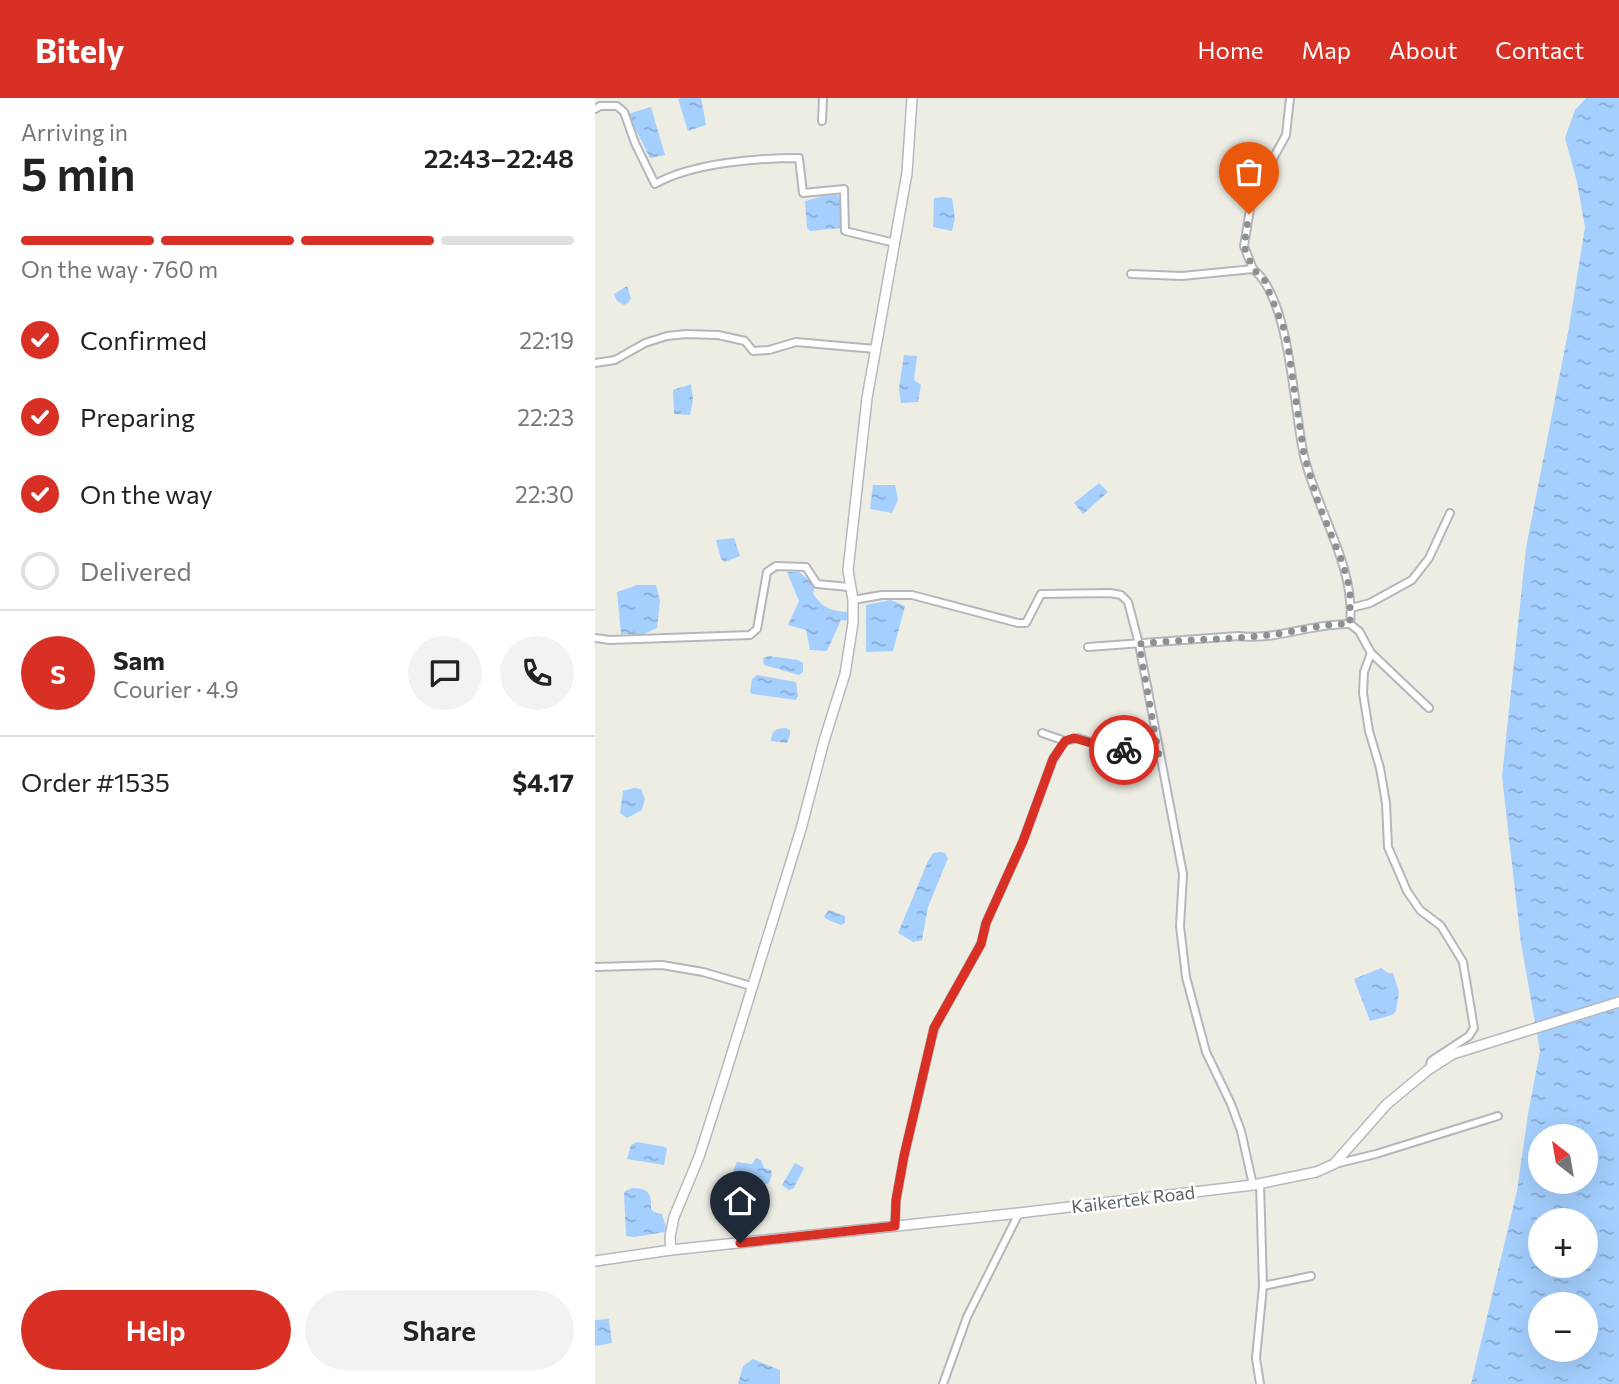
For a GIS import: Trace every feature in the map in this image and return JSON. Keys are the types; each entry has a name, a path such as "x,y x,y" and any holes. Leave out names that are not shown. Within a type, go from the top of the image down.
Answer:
{"main road":[{"path":"671,1250 670,1237 674,1217 699,1157 801,830 845,674 853,624 853,600 848,570 867,398 907,173 912,98"},
{"name":"Kaikertek Road","path":"595,1261 671,1250 1019,1213 1256,1184 1316,1172 1333,1164 1387,1104 1428,1070 1453,1054 1619,1002"}],"street":[{"path":"822,121 823,98"},
{"path":"1290,98 1286,135 1252,197 1244,246 1253,269 1264,279 1286,334 1304,455 1318,502 1343,564 1350,590 1350,624"},
{"path":"595,109 617,106 624,112 635,144 655,184 683,171 766,158 799,158 803,193 844,189 845,231 895,243"},
{"path":"1131,274 1182,276 1253,269"},
{"path":"595,363 615,359 667,336 686,334 718,335 745,341 753,351 769,350 796,342 875,349"},
{"path":"1351,608 1370,603 1412,580 1429,558 1450,513"},
{"path":"595,638 610,640 750,635 757,629 767,572 776,566 806,567 817,584 849,587"},
{"path":"853,600 882,595 912,595 1018,623 1026,623 1041,594 1121,594 1128,602 1139,644 1183,874 1180,926 1186,977 1206,1052 1231,1104 1256,1184 1263,1286 1257,1358 1260,1384"},
{"path":"1088,647 1248,637 1305,631 1331,623 1350,624 1359,631 1371,653 1429,708"},
{"path":"1371,653 1364,672 1363,693 1386,803 1388,847 1407,891 1420,909 1441,926 1464,962 1475,1028 1469,1036 1431,1062 1428,1070"},
{"path":"1042,733 1065,741 1078,738 1105,747 1159,756"},
{"path":"895,1226 896,1200 904,1156 934,1028 981,944 986,923 1023,841 1053,759 1065,741"},
{"path":"595,967 662,965 703,972 751,986"},
{"path":"1333,1164 1387,1151 1498,1116"},
{"path":"943,1384 967,1317 1019,1213"},
{"path":"1263,1286 1311,1276"}],"water":[{"path":"701,98 706,125 688,131 678,99"},
{"path":"1586,98 1619,98 1619,1384 1471,1384 1517,1191 1528,1114 1540,1051 1521,943 1502,777 1526,548 1569,327 1585,227 1565,138 1575,110"},
{"path":"651,107 665,155 650,158 628,114"},
{"path":"836,195 842,203 840,228 810,231 807,228 805,201"},
{"path":"934,198 952,198 955,218 952,231 933,227"},
{"path":"627,286 631,298 624,305 617,301 614,294"},
{"path":"904,355 917,356 914,380 921,385 918,402 901,403 899,388"},
{"path":"691,384 693,400 690,415 674,414 673,390"},
{"path":"1099,483 1108,492 1083,514 1074,503"},
{"path":"873,485 895,485 898,500 892,513 870,509"},
{"path":"734,538 740,556 725,562 721,559 716,540"},
{"path":"787,572 799,572 815,585 813,594 824,606 848,612 849,621 841,620 827,651 810,650 806,630 788,625 799,601"},
{"path":"637,585 656,585 660,601 657,628 644,634 621,634 617,592"},
{"path":"891,600 905,606 893,651 866,652 866,605"},
{"path":"769,656 798,660 803,663 803,672 799,675 764,665 763,658"},
{"path":"757,675 796,682 796,700 752,694 752,679"},
{"path":"786,728 790,730 787,743 771,741 775,731"},
{"path":"641,789 645,799 642,810 627,818 620,813 623,791"},
{"path":"933,853 945,853 948,858 928,907 922,940 913,942 898,933 928,861"},
{"path":"829,910 845,916 845,923 841,925 826,919 824,916"},
{"path":"1381,968 1393,973 1399,992 1396,1011 1392,1015 1370,1021 1354,979"},
{"path":"637,1142 665,1147 667,1149 664,1165 627,1159 631,1145"},
{"path":"756,1158 761,1160 764,1168 771,1170 769,1183 764,1185 733,1171 737,1162 752,1164"},
{"path":"795,1163 804,1168 794,1188 789,1190 782,1185"},
{"path":"632,1188 648,1192 651,1209 662,1214 665,1232 626,1236 624,1194"},
{"path":"609,1319 612,1343 595,1346 595,1320"},
{"path":"753,1359 780,1370 780,1384 738,1384 743,1366"}],"way so far":[{"path":"1124,750 1159,756 1139,644 1280,634 1305,631 1331,623 1350,624 1350,590 1343,564 1318,502 1304,455 1286,334 1264,279 1253,269 1244,246 1249,214"}],"route":[{"path":"740,1243 895,1226 896,1200 904,1156 934,1028 981,944 986,923 1023,841 1053,759 1065,741 1074,738 1124,750"}]}
